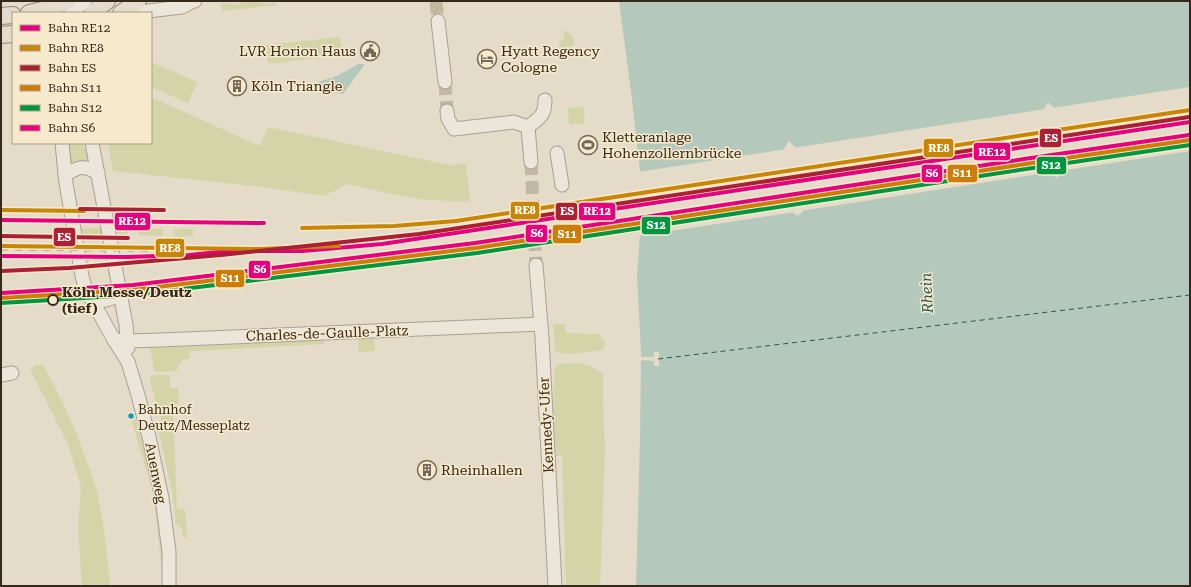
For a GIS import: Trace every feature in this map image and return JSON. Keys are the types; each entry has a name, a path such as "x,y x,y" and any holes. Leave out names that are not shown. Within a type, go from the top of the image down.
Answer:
{"main road":[{"path":"41,12 66,1"},
{"path":"93,12 107,1"},
{"path":"122,12 138,1"},
{"path":"1,16 12,15"},
{"path":"1,35 12,34"}],"street":[{"path":"72,12 85,1"},
{"path":"140,12 182,7 191,1 195,1"},
{"path":"438,21 445,82"},
{"path":"528,127 541,116 545,110 544,100"},
{"path":"447,111 448,119 454,129 514,122 528,127"},
{"path":"528,127 531,162"},
{"name":"Auenweg","path":"62,144 65,175 82,276 86,290 128,362"},
{"name":"Auenweg","path":"92,144 128,341 128,362 149,437 162,498 169,552 169,586"},
{"path":"557,154 562,185"},
{"path":"65,175 76,168 82,167 98,173"},
{"name":"Kennedy-Ufer","path":"536,265 541,324 555,586"},
{"path":"92,300 100,302 116,297 119,294"},
{"name":"Charles-de-Gaulle-Platz","path":"114,340 128,341 541,324"}],"green space":[{"path":"247,1 262,1 263,4 276,3 276,5 222,11 221,3 237,5"},
{"path":"565,29 574,39 574,44 565,48 558,46 563,39"},
{"path":"340,37 342,55 268,64 266,45"},
{"path":"152,62 197,82 188,103 152,87"},
{"path":"152,97 260,146 268,127 440,163 452,165 466,164 470,202 418,199 348,184 324,196 254,186 113,171 108,144 152,144"},
{"path":"583,107 585,123 569,125 568,108"},
{"path":"67,144 82,144 89,157 90,166 70,168"},
{"path":"79,228 128,229 128,235 79,235"},
{"path":"138,229 163,229 163,236 138,235"},
{"path":"174,229 193,229 193,236 175,237"},
{"path":"553,324 565,324 566,333 599,334 605,343 603,350 571,354 557,353 555,350"},
{"path":"374,338 375,351 359,352 358,339"},
{"path":"324,340 324,344 189,351 189,359 183,359 178,366 177,371 157,372 154,371 150,348"},
{"path":"580,363 590,366 603,374 605,450 600,586 566,586 562,456 556,456 553,409 555,367 558,364"},
{"path":"36,365 43,365 67,412 93,480 102,515 110,586 82,586 78,528 81,486 67,442 30,369"},
{"path":"152,375 170,375 170,388 178,388 179,404 173,405 177,509 185,509 187,538 184,538 182,529 176,523 172,491 158,429 163,427 150,380"},
{"path":"135,418 155,487 163,564 161,563 151,485 131,419"}],"water":[{"name":"Rhein","path":"619,1 1190,1 1190,586 636,586 641,354 637,275 643,196","holes":["1048,102 1054,108 1063,171 1057,178 1050,173 1043,110","789,141 796,148 803,211 798,216 792,212 783,150"]},
{"path":"358,64 365,64 343,94 308,90 315,83 337,76"}],"pier":[{"path":"1190,87 1190,151 1060,171 1052,108"},
{"path":"1045,109 1052,172 800,211 793,148"},
{"path":"786,149 795,212 638,236 641,196 638,172"},
{"path":"654,352 659,352 659,366 654,366 654,361 639,360 639,357 654,357"}],"ferry route":[{"path":"658,359 1190,295"}],"tunnel":[{"path":"436,1 438,21"},
{"path":"445,82 447,111"},
{"path":"531,162 536,265"}],"railway":[{"path":"1,249 228,251"}],"rail line":[{"name":"RE8","path":"302,228 394,226 456,221 1190,110"},
{"name":"ES","path":"1,271 69,268 221,255 419,234 1189,117"},
{"name":"RE12","path":"1,256 127,257 189,255 228,251 303,251 382,244 1190,122"},
{"name":"S6","path":"1,293 133,285 475,243 1189,135"},
{"name":"S11","path":"1,298 133,290 476,248 1190,140"},
{"name":"S12","path":"1,303 134,295 477,253 1190,145"},
{"name":"ES","path":"80,209 164,210"},
{"name":"RE8","path":"1,210 84,211"},
{"name":"RE12","path":"1,220 264,223"},
{"name":"ES","path":"1,236 128,238"},
{"name":"RE8","path":"1,246 258,249 339,246"}],"place":[{"name":"LVR Horion Haus","path":"370,51"},
{"name":"Hyatt Regency Cologne","path":"487,59"},
{"name":"Köln Triangle","path":"237,86"},
{"name":"Kletteranlage Hohenzollernbrücke","path":"588,145"},
{"name":"Köln Messe/Deutz (tief)","path":"53,300"},
{"name":"Bahnhof Deutz/Messeplatz","path":"131,416"},
{"name":"Rheinhallen","path":"427,470"}]}
